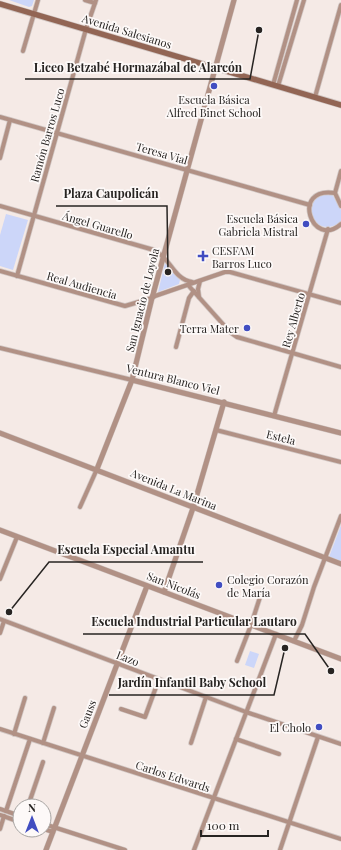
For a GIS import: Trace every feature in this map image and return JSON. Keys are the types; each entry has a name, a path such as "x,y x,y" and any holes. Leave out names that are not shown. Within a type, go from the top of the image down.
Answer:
{"main road":[{"name":"Avenida Salesianos","path":"0,4 341,105"}],"street":[{"path":"23,51 38,0"},
{"path":"85,0 96,2"},
{"name":"San Ignacio de Loyola","path":"80,507 132,380 163,256 234,0"},
{"path":"275,86 297,0"},
{"path":"275,86 304,0"},
{"name":"Ramón Barros Luco","path":"17,276 86,29 96,2"},
{"path":"315,97 341,5"},
{"name":"Teresa Vial","path":"0,117 310,205"},
{"path":"0,158 10,120"},
{"path":"341,171 335,193 341,206"},
{"path":"335,193 328,192 313,198 310,205 309,214 312,222 318,227 328,229 335,228 341,224"},
{"name":"Ángel Guarello","path":"0,208 34,216 154,250 163,256 180,278"},
{"name":"Rey Alberto","path":"274,416 328,229"},
{"name":"Real Audiencia","path":"0,271 126,306 188,284"},
{"path":"341,303 230,272 188,284 234,335 341,367"},
{"path":"180,278 188,282 195,282"},
{"path":"180,278 182,282 180,288"},
{"path":"199,297 198,289 200,280"},
{"path":"176,347 189,298 194,291"},
{"name":"Ventura Blanco Viel","path":"0,348 224,402 341,433"},
{"path":"164,592 193,508 224,402"},
{"name":"Estela","path":"216,430 341,462"},
{"name":"Avenida La Marina","path":"0,433 341,564"},
{"path":"294,641 302,625 312,591 341,516"},
{"name":"San Nicolás","path":"0,530 341,659"},
{"path":"0,579 16,537"},
{"name":"Gauss","path":"46,850 147,586"},
{"path":"237,662 261,594"},
{"path":"0,633 2,620"},
{"name":"Lazo","path":"2,620 246,712 341,744"},
{"path":"194,850 276,634"},
{"path":"121,709 145,716 159,679"},
{"path":"190,743 206,697"},
{"path":"14,734 25,698"},
{"path":"43,743 54,708"},
{"name":"Carlos Edwards","path":"0,729 341,839"},
{"path":"280,850 318,737"},
{"path":"6,811 30,739"},
{"path":"236,739 279,754"},
{"path":"31,798 43,762"},
{"path":"0,810 12,813"},
{"path":"0,829 2,816 12,819"},
{"path":"54,830 125,850"}],"shaded area":[{"path":"9,0 34,0 32,6 29,7"},
{"path":"332,194 341,210 341,222 330,227 319,225 312,220 311,204 319,195"},
{"path":"6,214 28,220 13,270 0,266 0,235"},
{"path":"165,263 180,280 179,284 158,292"},
{"path":"341,525 341,561 329,557"},
{"path":"250,651 259,654 254,668 245,665"}],"place":[{"name":"Liceo Betzabé Hormazábal de Alarcón","path":"259,30"},
{"name":"Escuela Básica Alfred Binet School","path":"214,86"},
{"name":"Escuela Básica Gabriela Mistral","path":"306,224"},
{"name":"CESFAM Barros Luco","path":"203,256"},
{"name":"Plaza Caupolicán","path":"168,272"},
{"name":"Terra Mater","path":"247,328"},
{"name":"Colegio Corazón de María","path":"219,585"},
{"name":"Escuela Especial Amantu","path":"9,612"},
{"name":"Jardín Infantil Baby School","path":"285,648"},
{"name":"Escuela Industrial Particular Lautaro","path":"331,671"},
{"name":"El Cholo","path":"319,727"}]}
